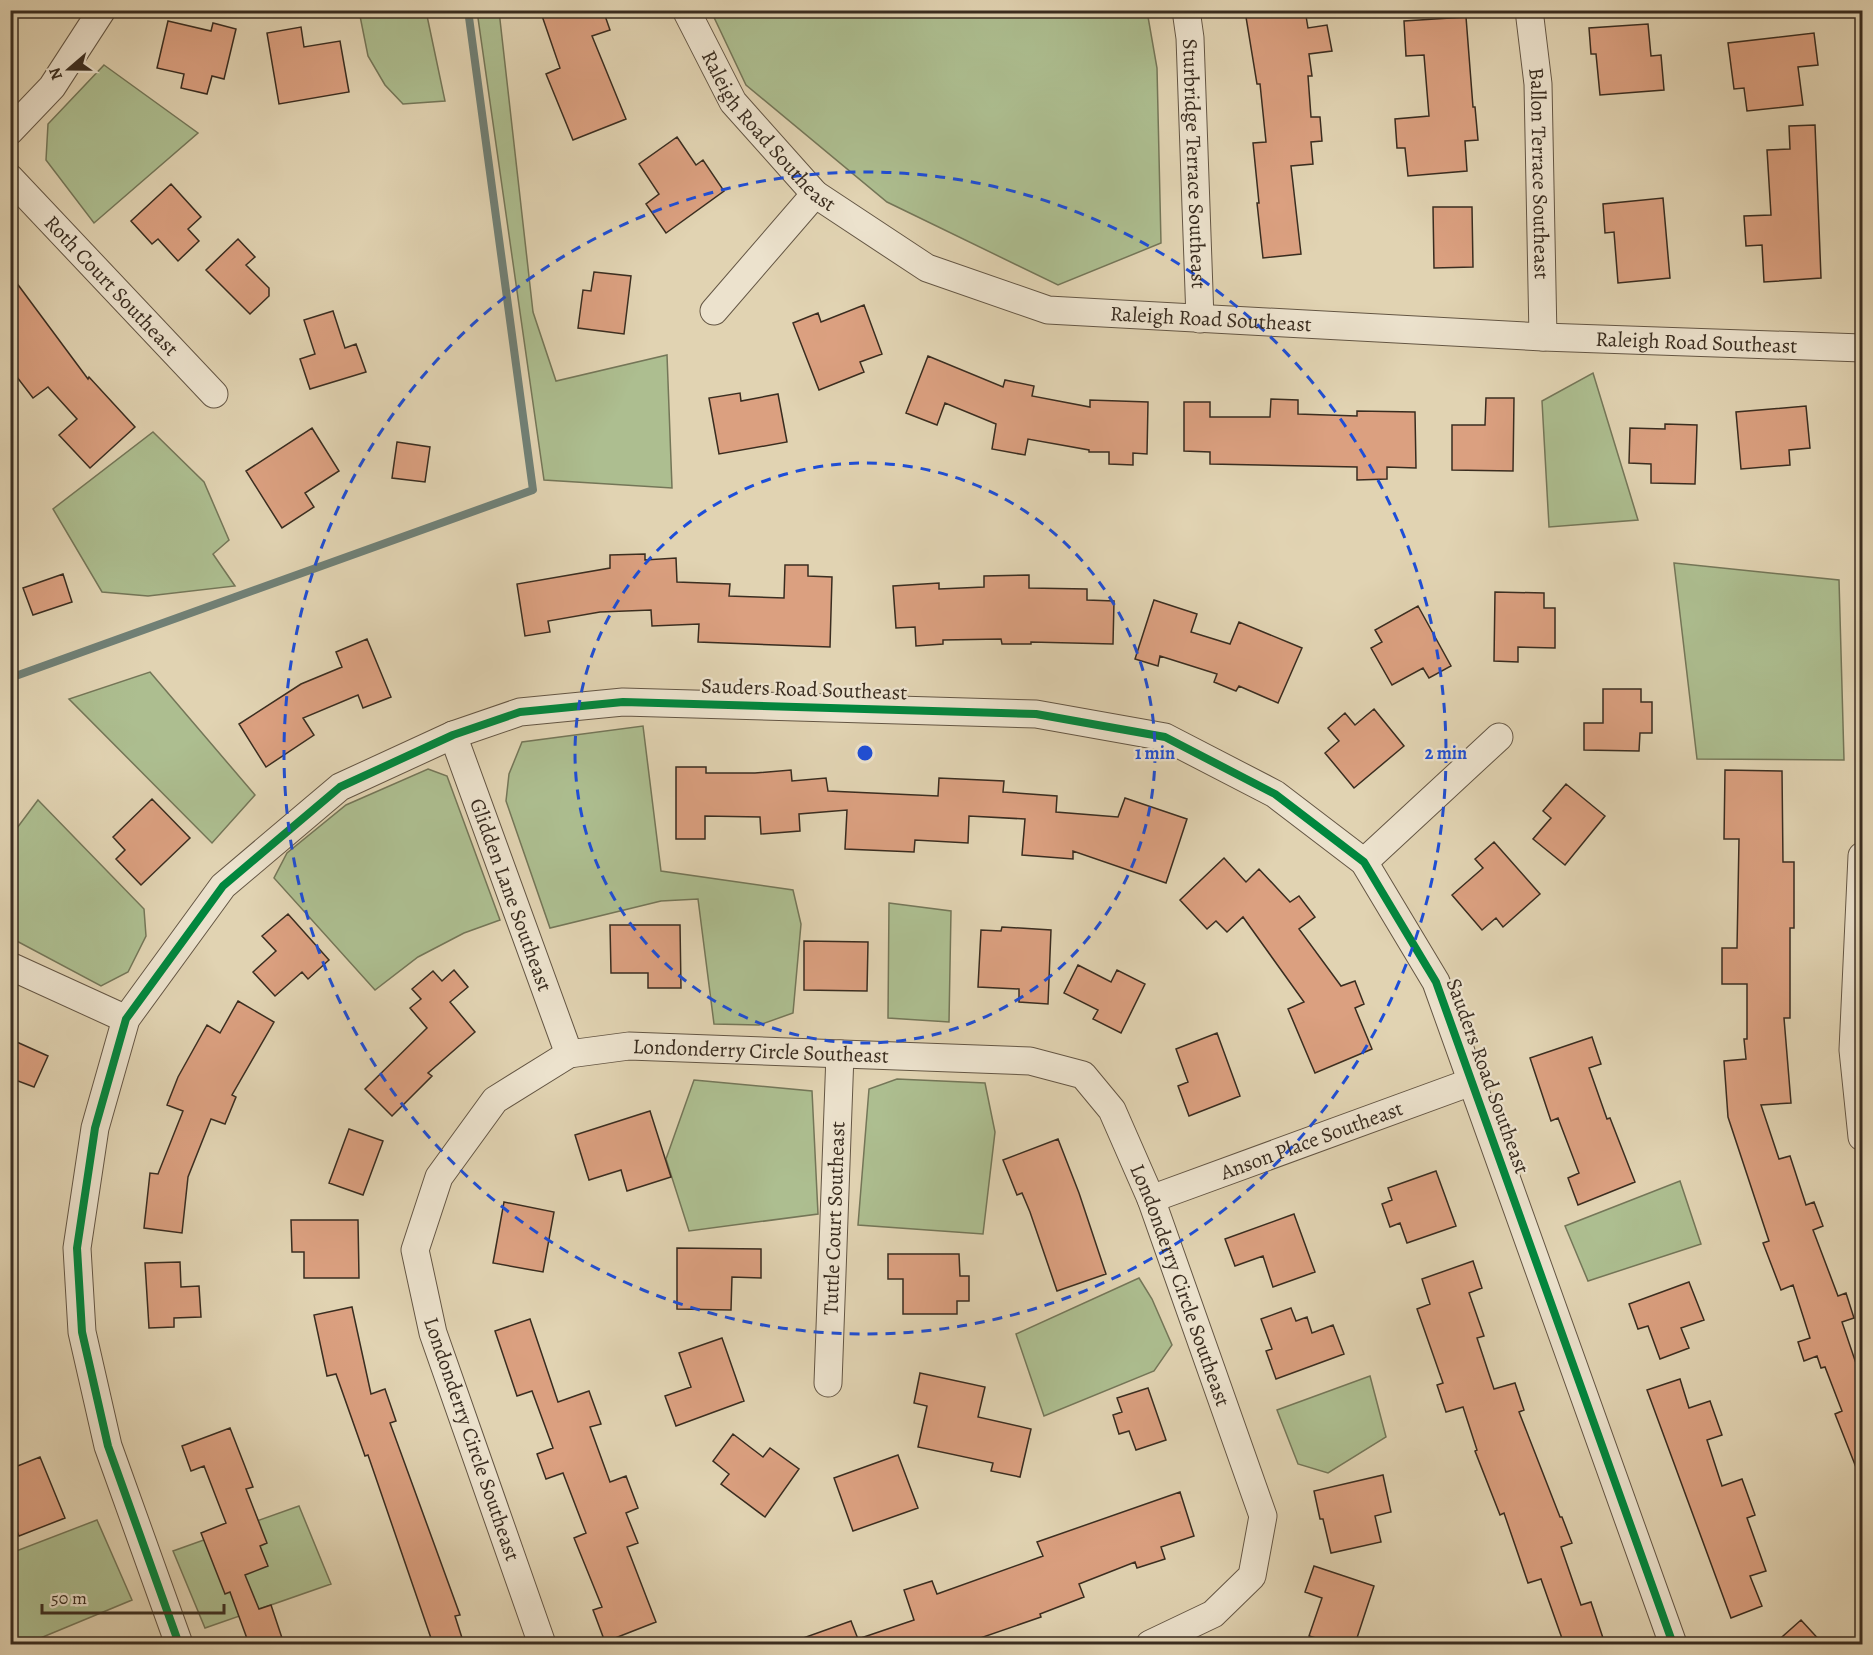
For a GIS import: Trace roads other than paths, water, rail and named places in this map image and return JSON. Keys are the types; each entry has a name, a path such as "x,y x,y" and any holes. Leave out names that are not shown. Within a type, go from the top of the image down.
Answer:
{"street":[{"path":"10,131 52,87 102,10"},
{"name":"Raleigh Road Southeast","path":"686,10 733,102 815,194 927,268 1048,310 1543,337 1863,348"},
{"name":"Sturbridge Terrace Southeast","path":"1186,10 1190,38 1200,319"},
{"name":"Ballon Terrace Southeast","path":"1529,10 1538,84 1543,337"},
{"name":"Roth Court Southeast","path":"10,178 214,394"},
{"path":"714,311 815,194"},
{"name":"Sauders Road Southeast","path":"179,1644 108,1446 82,1332 77,1248 95,1128 126,1019 223,886 340,786 453,735 520,712 623,702 1036,714 1165,737 1275,794 1364,862 1436,982 1673,1644"},
{"name":"Glidden Lane Southeast","path":"453,735 569,1054"},
{"path":"1364,862 1498,736"},
{"path":"1863,856 1852,1050 1863,1137"},
{"path":"10,966 126,1019"},
{"name":"Londonderry Circle Southeast","path":"542,1644 433,1333 415,1250 439,1177 495,1100 569,1054 629,1046 1030,1060 1083,1075 1112,1110 1151,1199 1263,1516 1252,1576 1213,1614 1150,1644"},
{"name":"Tuttle Court Southeast","path":"828,1383 840,1054"},
{"name":"Anson Place Southeast","path":"1151,1199 1471,1082"}],"waterway":[{"path":"10,678 533,490 468,10"}]}
